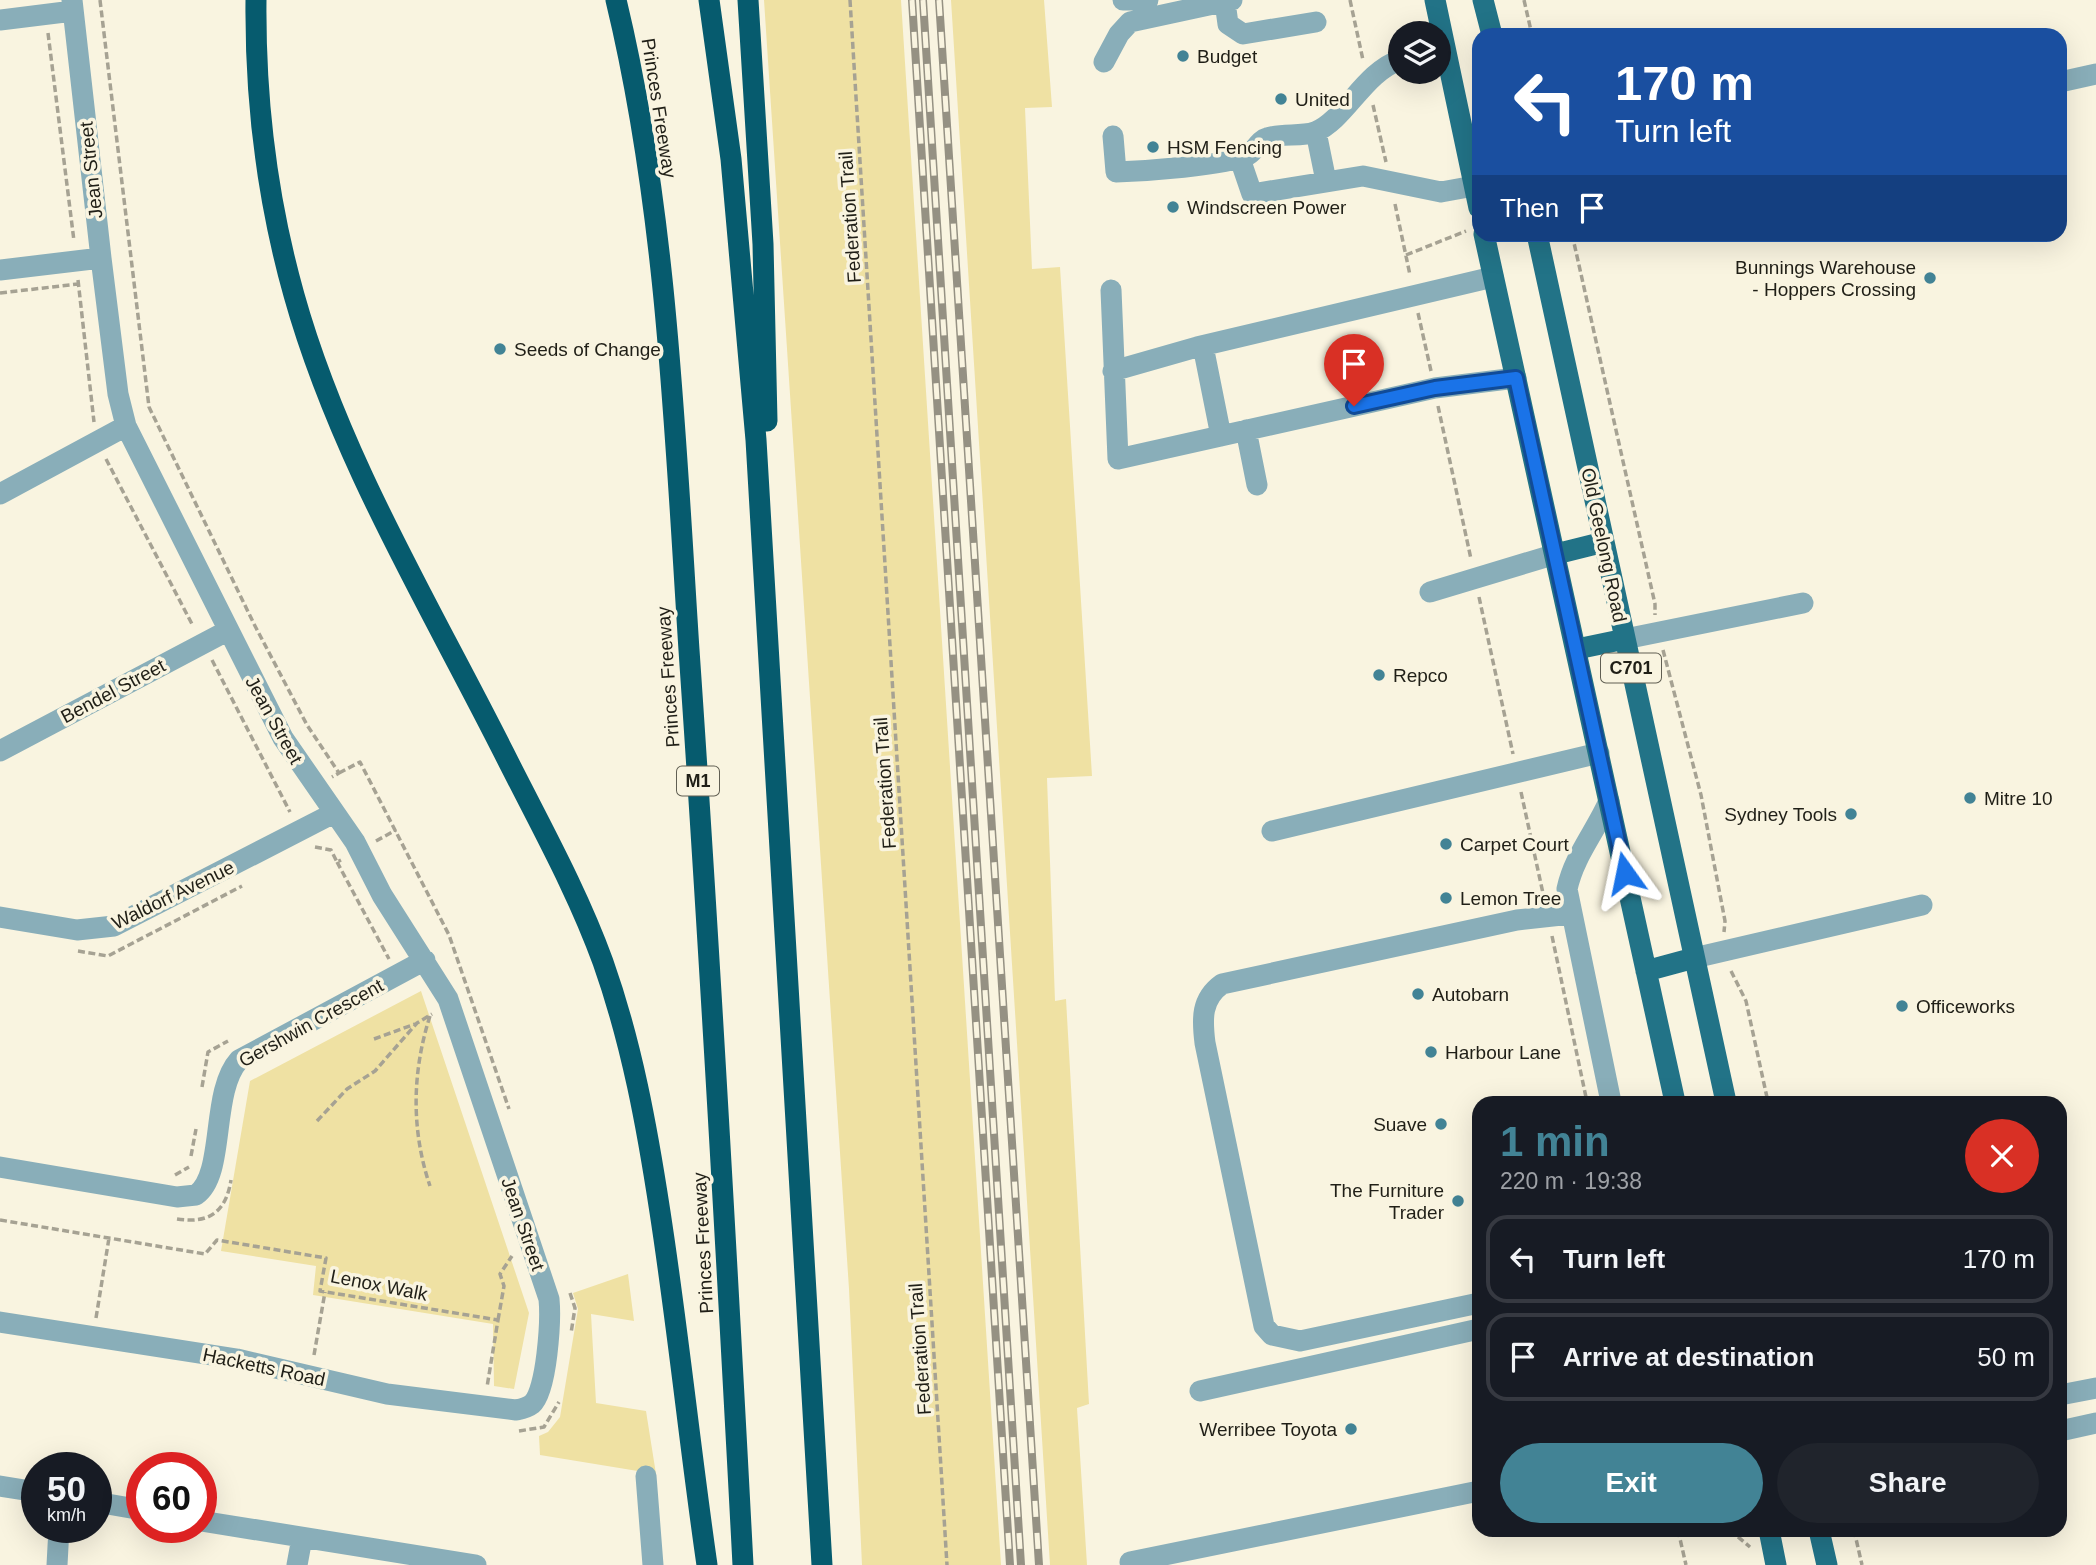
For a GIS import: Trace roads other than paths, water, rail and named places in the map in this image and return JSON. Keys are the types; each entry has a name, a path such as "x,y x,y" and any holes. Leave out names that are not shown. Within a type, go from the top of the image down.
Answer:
{"highway":[{"path":"256,0 259,100 279,234 295,298 324,382 354,457 549,843 602,958 630,1044 645,1117 672,1292 707,1565"},
{"name":"Princes Freeway","path":"616,0 645,148 673,396 723,1191 743,1565"},
{"path":"709,0 740,250 769,626 822,1565"},
{"path":"748,0 763,244 769,626"}],"main road":[{"path":"1435,0 1438,21"},
{"path":"1483,0 1490,28"},
{"path":"1451,84 1472,166"},
{"name":"C701","path":"1479,242 1493,277 1674,1096"},
{"name":"Old Geelong Road","path":"1539,242 1725,1096"},
{"path":"1556,554 1604,542"},
{"path":"1577,649 1625,639"},
{"path":"1646,971 1694,958"},
{"path":"1770,1537 1776,1565"},
{"path":"1821,1537 1827,1565"}],"street":[{"path":"1123,0 1147,0"},
{"path":"1104,62 1119,34 1130,22 1228,1 1228,24 1243,34 1316,22"},
{"path":"0,20 72,5"},
{"name":"Jean Street","path":"72,5 118,394 126,426 283,738 314,787 355,842 392,912 425,960 451,1008 549,1299 549,1331 539,1393 528,1407"},
{"path":"1113,136 1116,172 1153,171 1248,154 1265,138 1316,132 1347,105 1368,81 1388,66"},
{"path":"2067,80 2096,74"},
{"path":"1316,132 1326,181"},
{"path":"1239,156 1252,194 1363,176 1441,192 1472,186"},
{"path":"0,270 101,258"},
{"path":"1113,370 1493,277"},
{"path":"1111,290 1118,458 1435,388 1516,378"},
{"path":"1203,346 1221,436"},
{"path":"0,494 126,426"},
{"path":"1246,430 1257,485"},
{"path":"1430,592 1556,554"},
{"path":"1625,639 1803,603"},
{"name":"Bendel Street","path":"0,751 227,631"},
{"path":"1272,831 1599,753"},
{"path":"1609,801 1598,826 1570,873 1567,889 1610,1096"},
{"name":"Waldorf Avenue","path":"0,917 77,930 114,926 334,813"},
{"path":"1694,958 1922,905"},
{"path":"1472,1304 1300,1341 1272,1335 1264,1326 1205,1043 1204,1009 1210,993 1222,984 1517,920 1571,914"},
{"name":"Gershwin Crescent","path":"0,1167 177,1197 197,1195 208,1180 225,1087 232,1068 248,1054 393,966 425,960"},
{"name":"Hacketts Road","path":"0,1322 237,1359 387,1394 484,1408 516,1410 528,1407"},
{"path":"1200,1391 1472,1331"},
{"path":"2067,1394 2096,1388"},
{"path":"2067,1429 2096,1423"},
{"path":"646,1476 653,1565"},
{"path":"0,1486 21,1489"},
{"path":"1130,1562 1472,1492"},
{"path":"217,1524 476,1565"},
{"path":"297,1565 302,1538"},
{"path":"57,1565 58,1543"}],"railway":[{"path":"912,0 1010,1565"},
{"path":"923,0 1021,1565"},
{"path":"939,0 1039,1565"}],"place":[{"name":"Budget","path":"1183,56"},
{"name":"United","path":"1281,99"},
{"name":"HSM Fencing","path":"1153,147"},
{"name":"Windscreen Power","path":"1173,207"},
{"name":"Bunnings Warehouse - Hoppers Crossing","path":"1930,278"},
{"name":"Seeds of Change","path":"500,349"},
{"name":"Repco","path":"1379,675"},
{"name":"Mitre 10","path":"1970,798"},
{"name":"Sydney Tools","path":"1851,814"},
{"name":"Carpet Court","path":"1446,844"},
{"name":"Lemon Tree","path":"1446,898"},
{"name":"Autobarn","path":"1418,994"},
{"name":"Officeworks","path":"1902,1006"},
{"name":"Harbour Lane","path":"1431,1052"},
{"name":"Suave","path":"1441,1124"},
{"name":"The Furniture Trader","path":"1458,1201"},
{"name":"Werribee Toyota","path":"1351,1429"}]}
